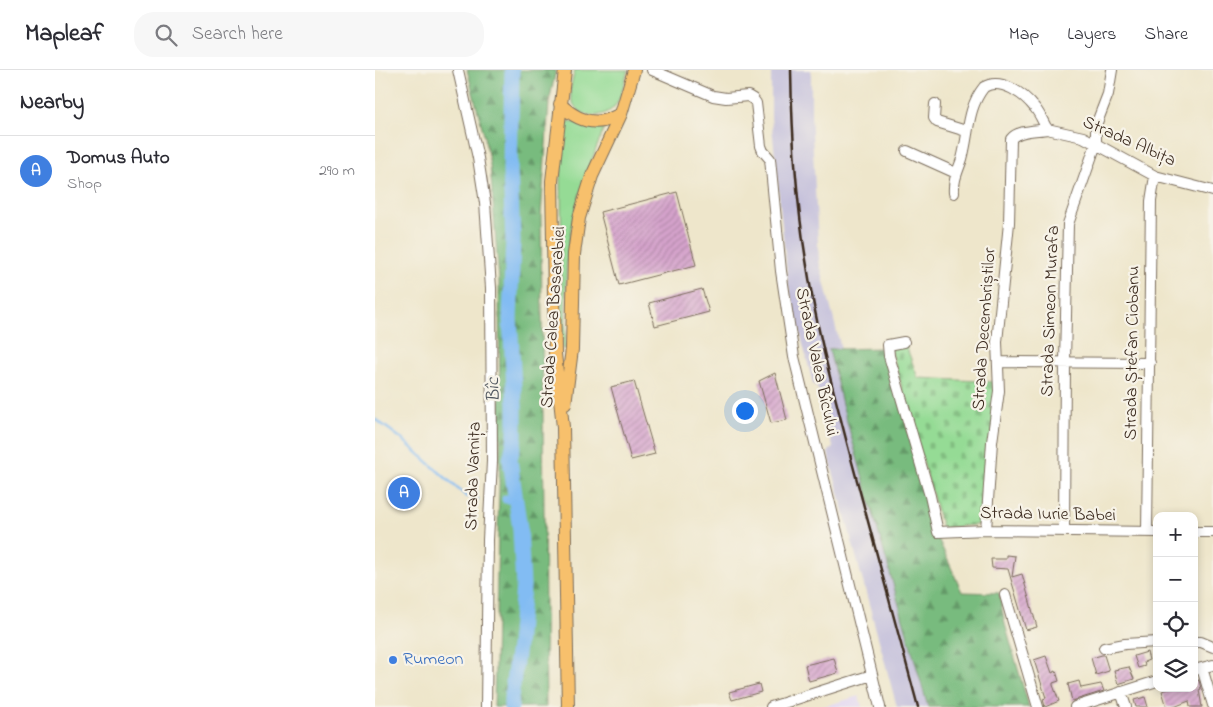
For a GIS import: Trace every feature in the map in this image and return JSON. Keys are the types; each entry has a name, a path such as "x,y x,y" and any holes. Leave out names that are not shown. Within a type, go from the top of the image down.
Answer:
{"main road":[{"name":"Strada Calea Basarabiei","path":"565,70 552,181 555,354 563,427 569,707"},
{"name":"Strada Calea Basarabiei","path":"563,427 572,349 574,254 579,218 592,176 621,114 634,70"},
{"path":"560,104 568,112 591,121 604,121 621,114"}],"street":[{"name":"Strada Varnița","path":"458,70 478,158 485,203 491,288 492,461 488,540 486,707"},
{"name":"Strada Valea Bîcului","path":"652,70 713,96 726,98 748,96 756,103 761,146 770,160 781,271 794,358 880,707"},
{"name":"Strada Simeon Murafa","path":"1064,531 1068,224 1096,144 1095,125 1108,94 1112,70"},
{"path":"954,193 953,182 962,159 966,131 978,94 983,87 991,83 1007,86 1036,109 1047,129"},
{"path":"935,104 934,118 937,122 966,131"},
{"name":"Strada Albița","path":"1047,129 1076,134 1155,176 1213,191"},
{"name":"Strada Decembriștilor","path":"986,530 992,442 999,391 997,342 1010,214 1011,139 1019,133 1047,129"},
{"path":"907,151 956,173"},
{"name":"Strada Ștefan Ciobanu","path":"1152,532 1151,201 1155,176"},
{"name":"Strada Iurie Babei","path":"904,342 888,345 889,356 925,478 938,532 986,530 1152,532"},
{"path":"998,362 1150,363"},
{"path":"1198,532 1213,532"},
{"path":"1005,595 1038,707"},
{"path":"1104,648 1125,644 1153,642"},
{"path":"1198,642 1213,647"},
{"path":"1213,665 1198,669 1213,705"},
{"path":"771,707 872,675"},
{"path":"1075,707 1153,682"},
{"path":"1121,692 1126,707"}],"shaded area":[{"path":"771,70 811,70 811,115 819,261 890,543 937,707 897,707 828,453 833,446 818,389 813,384 788,284 771,117"},
{"path":"859,696 862,707 822,707"}],"green space":[{"path":"467,70 556,70 549,102 541,216 546,707 494,707 500,445 499,281 490,165"},
{"path":"575,70 628,70 621,94 614,107 596,116 583,113 578,109 573,104 571,97 571,84"},
{"path":"566,121 604,128 580,193 570,234 566,277 566,349 562,349 561,165"},
{"path":"905,343 918,378 998,382 983,524 942,528 891,349"},
{"path":"885,348 937,536 962,592 999,593 1005,624 1029,707 928,707 842,404 829,349"}],"building":[{"path":"677,192 696,265 619,285 600,212"},
{"path":"702,289 709,312 655,326 649,303"},
{"path":"775,373 787,420 771,423 759,381"},
{"path":"634,381 655,454 631,460 611,387"},
{"path":"1006,555 1015,556 1012,577 1022,574 1037,627 1026,630 1008,569 992,568 991,559 1006,559"},
{"path":"1147,652 1149,660 1144,662 1145,666 1138,668 1134,656"},
{"path":"1104,655 1109,671 1096,675 1091,658"},
{"path":"1046,656 1052,673 1056,671 1059,681 1053,683 1053,685 1059,701 1045,707 1043,699 1046,698 1034,660"},
{"path":"834,658 838,673 809,681 805,665"},
{"path":"1129,667 1134,679 1118,684 1114,670"},
{"path":"1198,680 1201,689 1199,690 1202,707 1190,707 1189,701 1174,707 1167,707 1162,692 1198,692"},
{"path":"1079,681 1081,688 1101,684 1104,691 1072,701 1068,684"},
{"path":"759,684 761,692 732,700 729,692"},
{"path":"1145,697 1148,707 1136,707 1134,700"}],"waterway":[{"name":"Bîc","path":"511,707 523,586 520,529 510,460 515,437 510,319 513,240 510,171 512,70"},
{"path":"375,419 402,439 466,496 478,499"},
{"path":"506,499 515,499"}],"railway":[{"path":"791,70 797,193 811,291 839,413 918,707"}],"place":[{"name":"Domus Auto","path":"404,493"},
{"name":"Rumeon","path":"393,660"}]}
